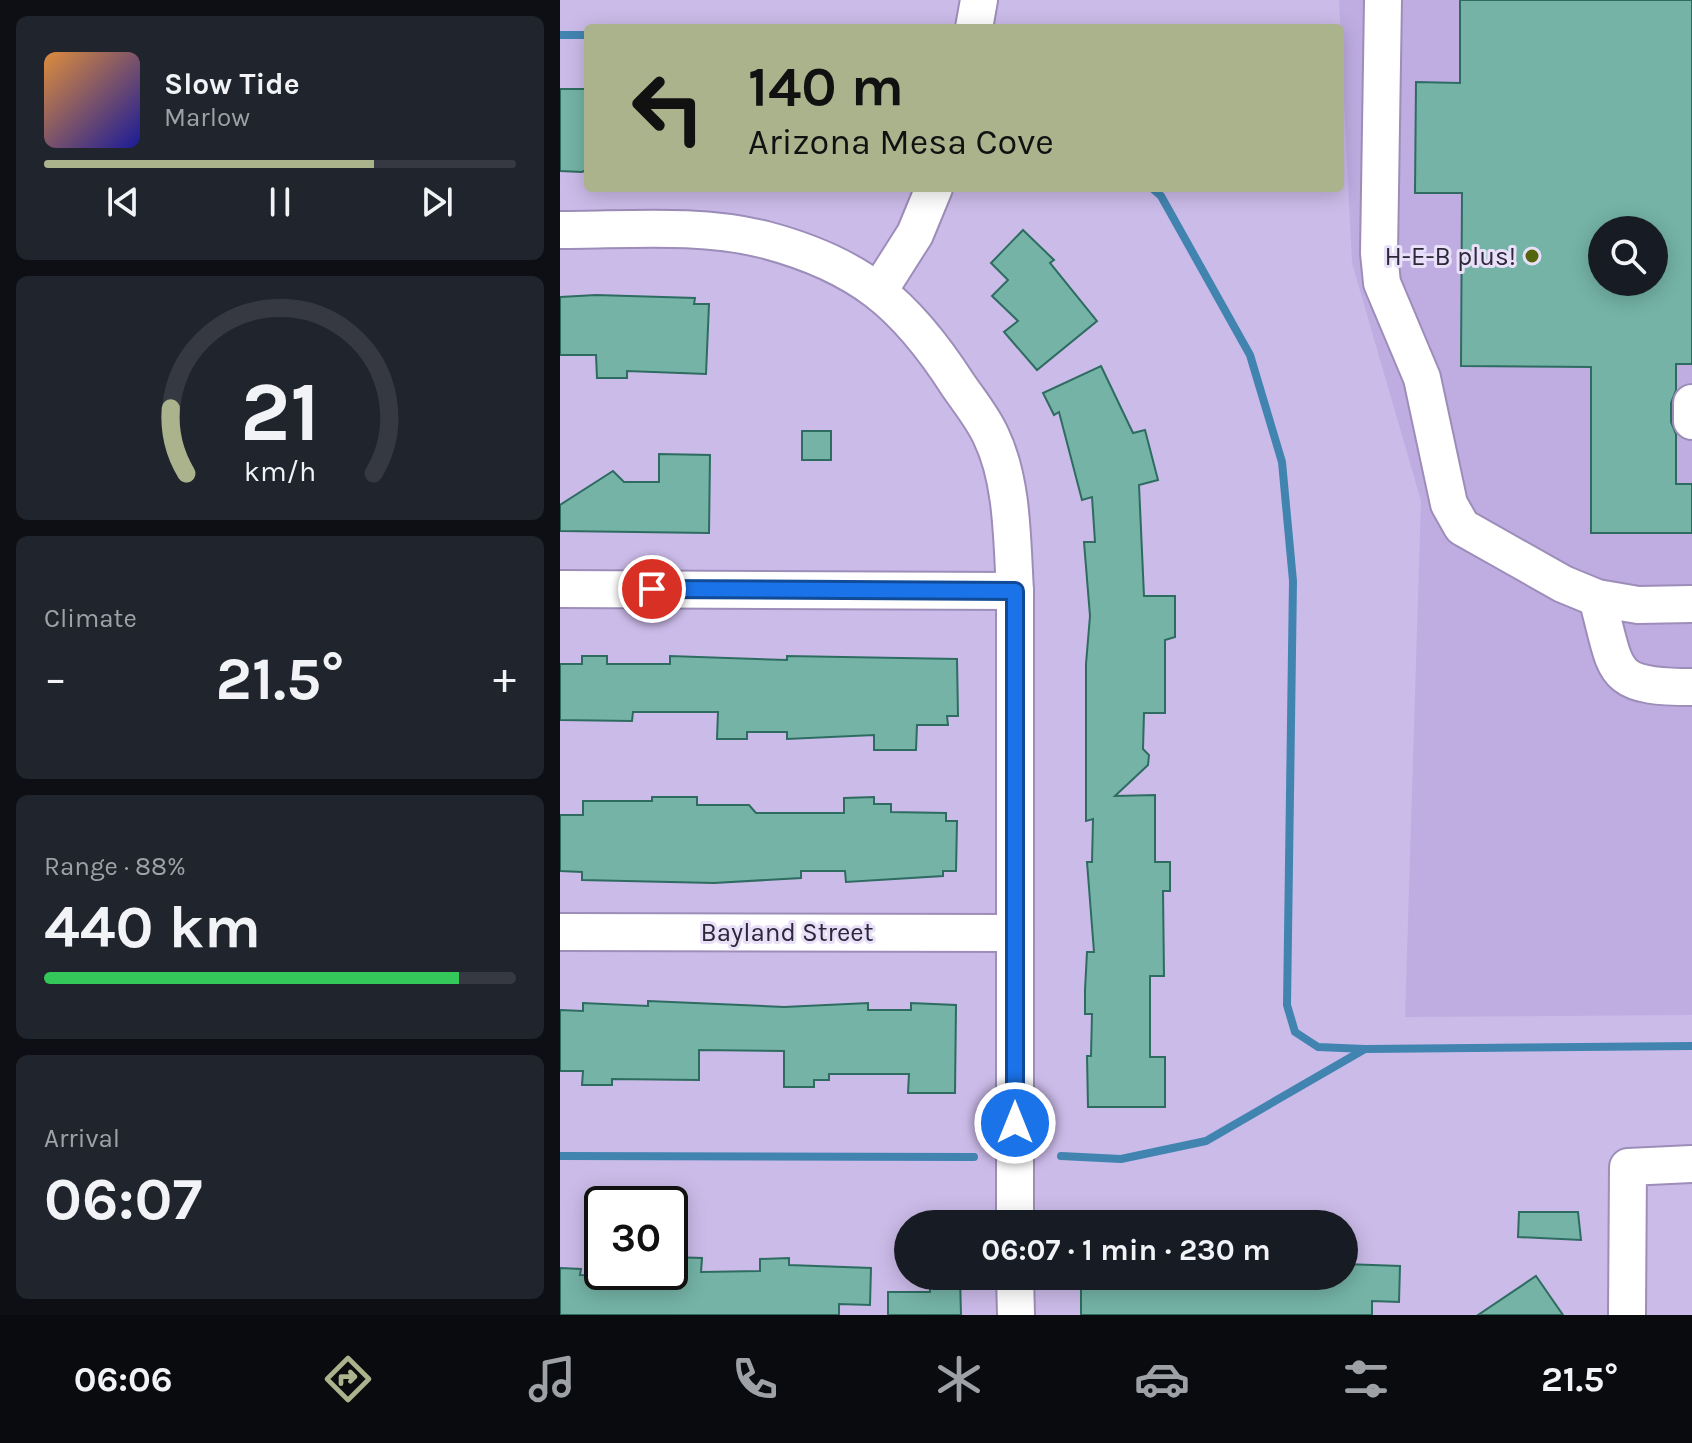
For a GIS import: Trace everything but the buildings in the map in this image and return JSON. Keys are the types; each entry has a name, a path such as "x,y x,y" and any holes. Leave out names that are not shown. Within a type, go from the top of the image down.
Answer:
{"street":[{"path":"975,24 979,0"},
{"path":"1383,0 1379,253 1382,283 1422,378 1449,504 1462,527 1563,584 1597,598 1638,605 1692,604"},
{"path":"880,289 915,234 932,192"},
{"path":"560,230 702,231 764,240 833,262 880,289 913,323 947,366 992,437 1010,520 1015,591 1015,1210"},
{"path":"1692,403 1692,421"},
{"path":"560,589 1015,591"},
{"path":"1597,598 1614,661 1623,675 1647,687 1692,687"},
{"name":"Bayland Street","path":"560,932 1015,933"},
{"path":"1627,1315 1628,1167 1692,1164"},
{"path":"1015,1290 1016,1315"}],"shaded area":[{"path":"1339,0 1692,0 1692,1015 1405,1017 1421,501 1352,263 1344,101 1344,24 1340,24"}],"waterway":[{"path":"560,35 584,35"},
{"path":"1156,192 1250,355 1282,462 1293,581 1287,1005 1295,1032 1318,1047 1365,1049"},
{"path":"1061,1156 1121,1159 1206,1141 1365,1049 1692,1046"},
{"path":"560,1156 974,1157"}],"place":[{"name":"H-E-B plus!","path":"1532,256"}],"route":[{"path":"652,589 1015,591 1015,1123"}]}
